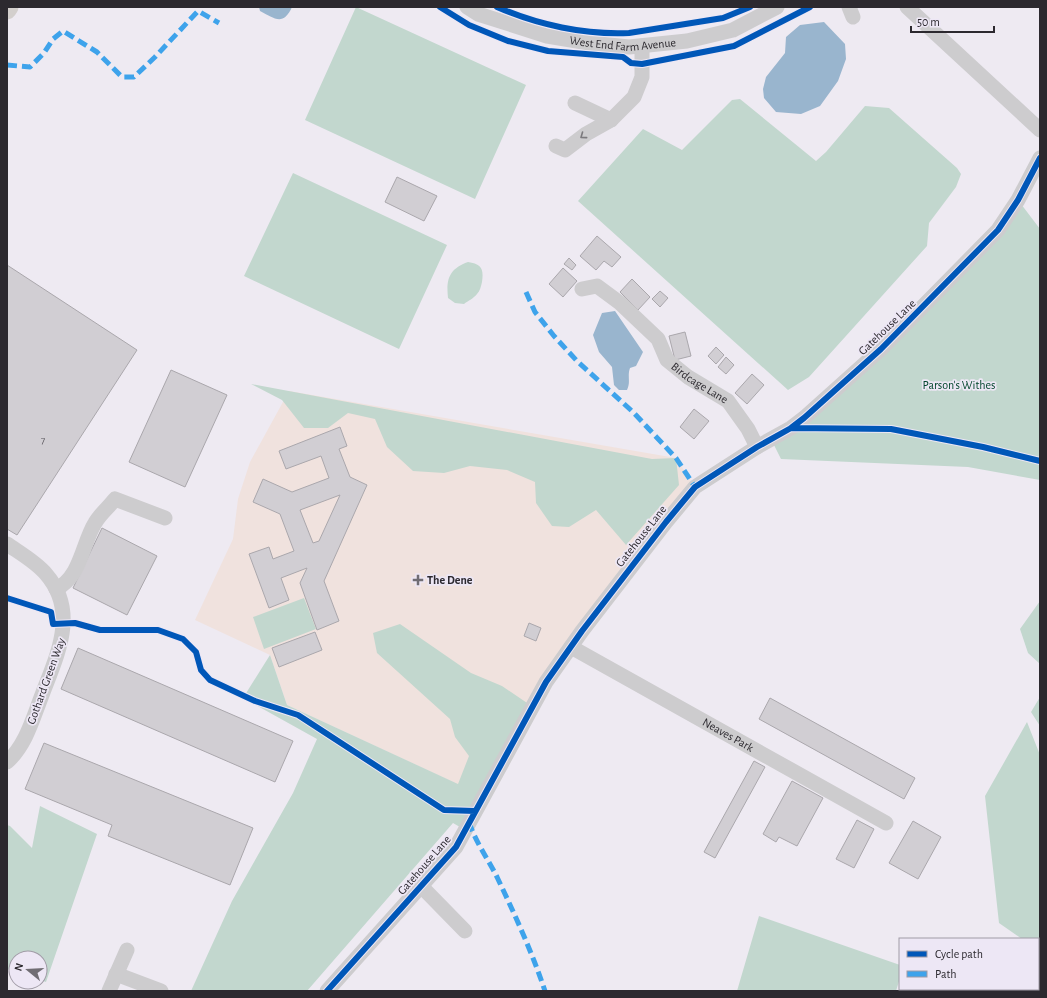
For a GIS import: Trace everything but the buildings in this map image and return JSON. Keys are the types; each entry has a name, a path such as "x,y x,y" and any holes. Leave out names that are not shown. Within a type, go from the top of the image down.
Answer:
{"street":[{"name":"West End Farm Avenue","path":"467,7 478,14 547,36 589,43 629,47 687,41 733,30 778,7"},
{"path":"907,7 1040,130"},
{"path":"556,146 565,150 586,134 611,120 634,97 642,77 642,46"},
{"path":"576,103 611,120"},
{"name":"Gatehouse Lane","path":"327,991 456,847 546,682 570,647 666,522 695,487 757,446 791,428 875,354 998,230 1018,200 1040,158"},
{"name":"Birdcage Lane","path":"582,289 597,286 620,303 658,339 667,360 688,377 728,401 748,429 757,446"},
{"path":"56,589 64,585 72,575 95,523 115,499 165,518"},
{"name":"Gothard Green Way","path":"7,544 26,557 46,574 56,589 61,601 64,624 60,646 24,741 12,758 7,762"},
{"name":"Neaves Park","path":"570,647 886,823"},
{"path":"421,886 466,931"},
{"path":"110,991 127,950"},
{"path":"116,974 161,991"}],"shaded area":[{"name":"The Dene","path":"289,391 676,458 695,487 582,631 483,796 287,705 270,655 195,620 233,539 238,499 250,462"}],"green space":[{"path":"356,7 526,85 475,199 305,120"},
{"path":"740,99 816,161 826,152 865,106 889,108 957,168 961,174 956,187 929,223 927,246 809,377 788,390 578,201 643,129 682,150 732,100"},
{"path":"293,173 447,245 399,349 244,276"},
{"name":"Parson's Withes","path":"1018,200 1040,229 1040,480 968,467 781,459 774,445 785,437"},
{"path":"468,262 476,264 481,268 481,287 473,298 464,304 455,303 448,298 448,280 453,271"},
{"path":"251,384 652,459 676,458 679,485 626,545 596,510 569,527 552,526 536,503 535,482 507,470 470,466 444,473 413,471 387,447 375,419 348,413 328,428 304,428 282,400"},
{"path":"304,598 316,629 264,649 253,617"},
{"path":"1040,601 1040,664 1028,653 1020,629"},
{"path":"400,624 471,673 502,686 533,707 465,830 453,823 307,991 191,991 232,901 293,793 317,739 243,698 270,655 287,705 458,784 469,756 455,737 450,719 377,653 373,633"},
{"path":"1040,697 1040,726 1031,712"},
{"path":"1027,722 1040,755 1040,951 1039,938 1021,938 999,923 985,796"},
{"path":"40,806 97,834 48,976 48,950 8,950 7,969 7,825 10,826 32,848"},
{"path":"759,916 899,965 899,981 896,991 737,991"}],"water":[{"path":"259,7 292,7 285,17 278,19 260,11"},
{"path":"824,22 845,44 846,59 838,81 820,106 801,114 776,112 764,98 763,89 766,77 785,53 786,37 800,25"},
{"path":"615,311 643,352 636,366 630,368 627,390 619,390 614,385 612,367 599,352 593,335 602,313"}],"marked path":[{"path":"7,65 30,67 44,53 53,39 63,31 97,52 122,77 134,77 198,11 219,23"},
{"path":"526,292 535,312 554,336 577,361 633,412 676,458 695,487"},
{"path":"469,822 517,919 545,991"}],"cycle path":[{"path":"440,7 469,25 508,41 548,51 623,57 631,63 642,64 734,46 810,7"},
{"path":"497,7 529,19 562,28 612,33 629,33 723,18 750,7"},
{"path":"327,991 456,847 546,682 582,631 666,522 695,487 757,447 791,428 881,349 998,230 1018,200 1040,158"},
{"path":"791,428 891,429 983,447 1040,461"},
{"path":"7,598 51,612 53,624 75,623 100,630 158,630 183,639 196,652 201,670 210,680 255,701 298,715 444,810 475,811"}],"place":[{"name":"The Dene","path":"418,580"}]}
